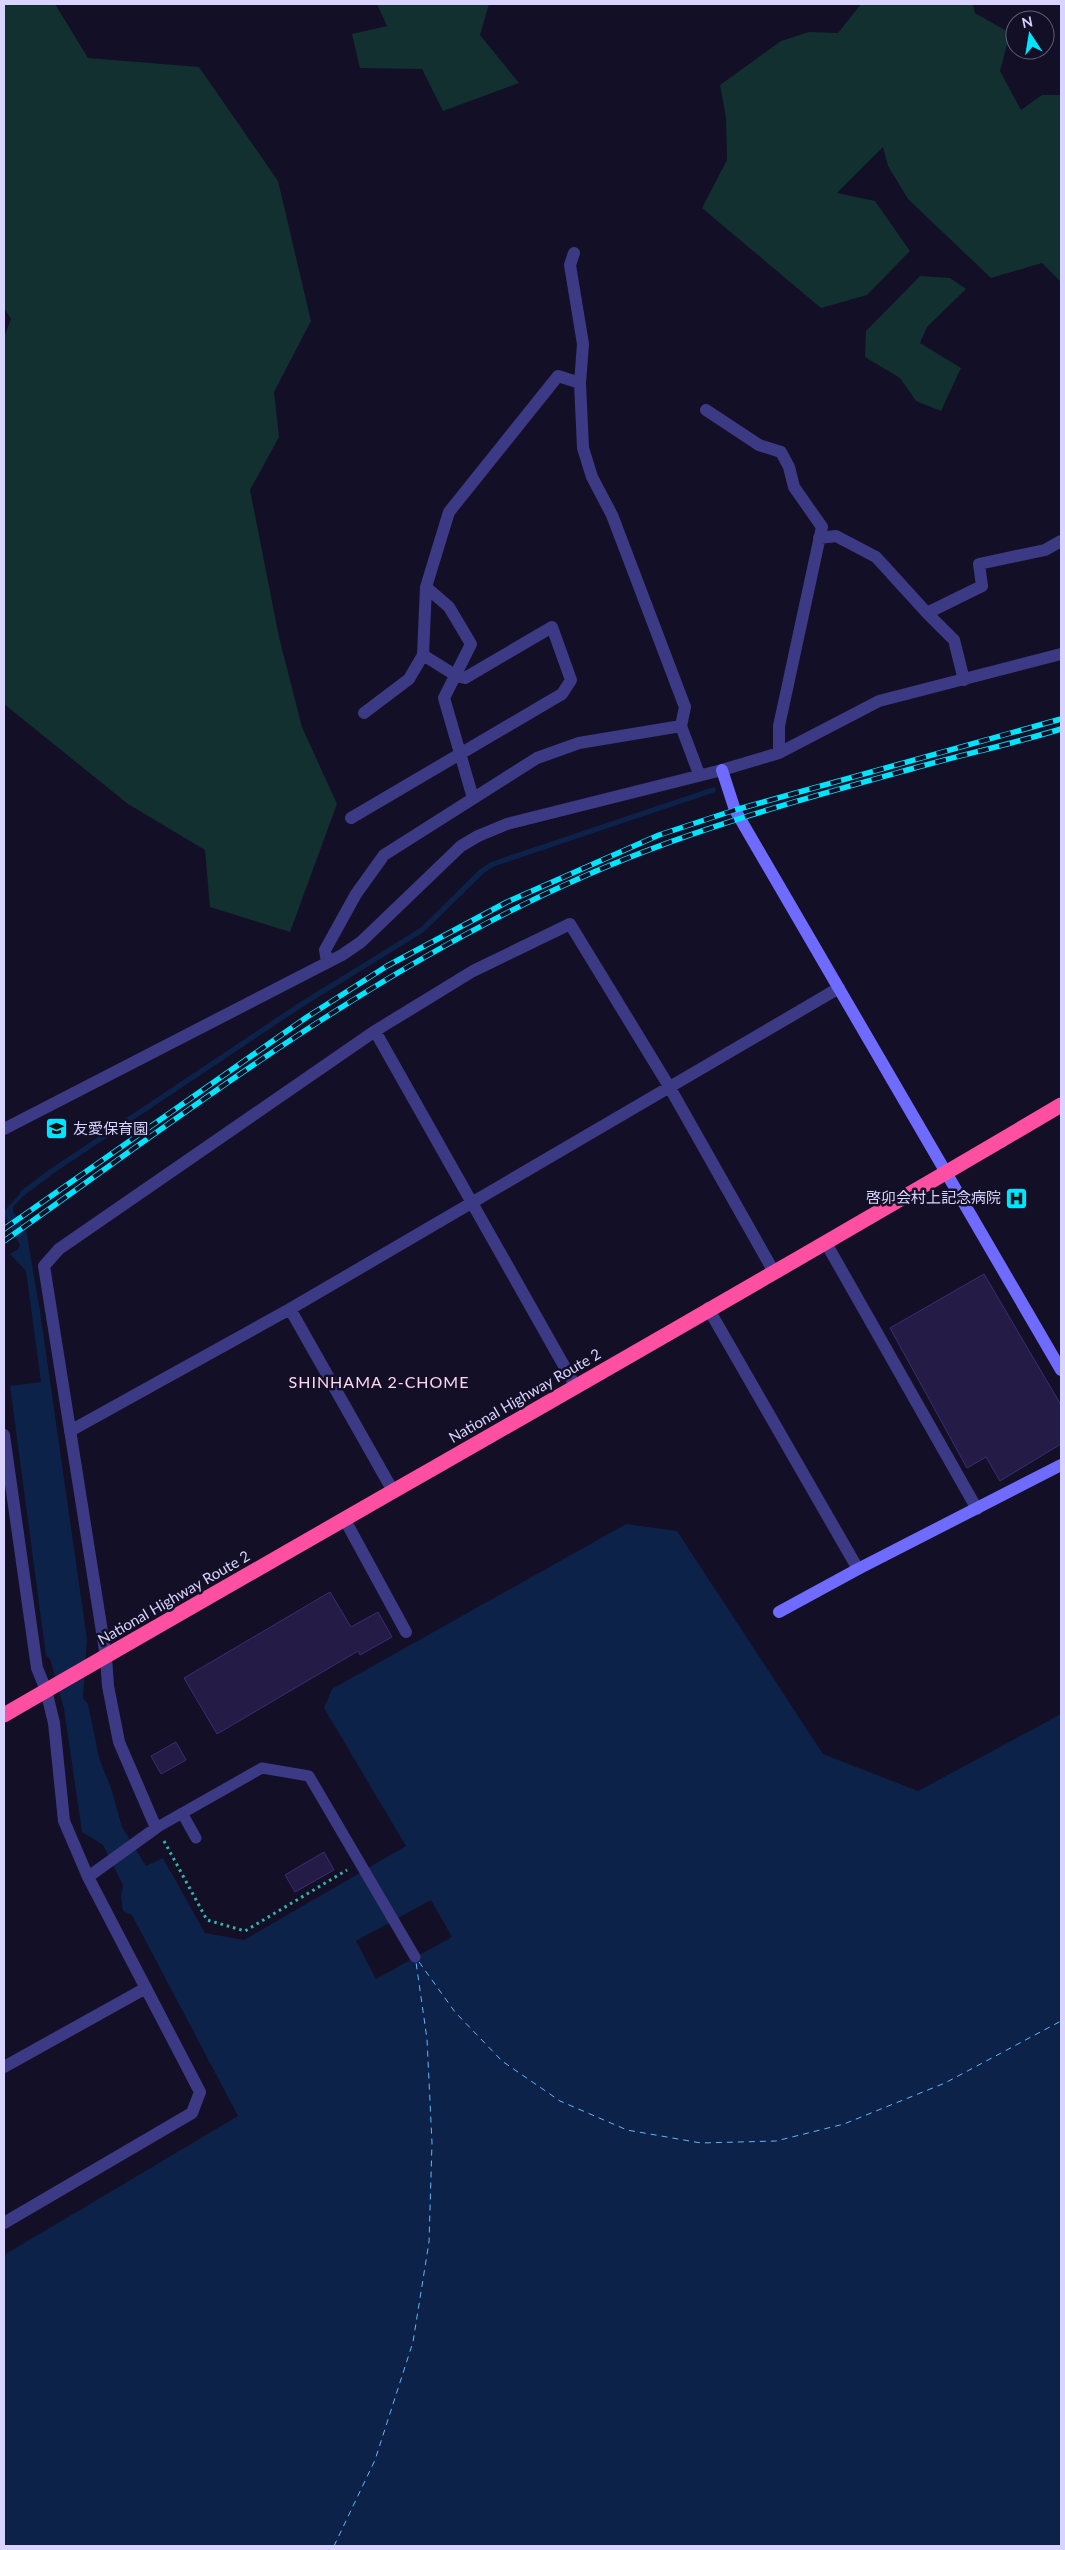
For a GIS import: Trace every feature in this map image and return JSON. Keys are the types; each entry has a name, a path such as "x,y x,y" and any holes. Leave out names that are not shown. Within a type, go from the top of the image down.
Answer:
{"highway":[{"name":"National Highway Route 2","path":"4,1715 576,1387 708,1308 826,1243 1061,1105"}],"street":[{"path":"574,253 570,265 583,344 580,382 582,448 592,477 612,515 685,707 681,726 699,774"},
{"path":"364,713 409,679 423,655 426,587 449,512 558,376 580,382"},
{"path":"706,410 759,446 781,452 789,467 794,487 822,527 779,726 779,753"},
{"path":"820,538 836,536 876,557 927,614 954,640 964,680"},
{"path":"927,614 982,586 979,564 1045,550 1061,541"},
{"path":"426,587 449,607 471,644 444,698 473,798"},
{"path":"351,818 562,694 572,680 552,627 465,678 455,675 423,655"},
{"path":"4,1129 327,962 362,942 461,846 478,836 508,824 699,774 722,770 779,753 880,702 1061,654"},
{"path":"327,962 325,950 356,894 384,855 537,758 579,743 681,726"},
{"path":"722,770 735,810 1061,1370"},
{"path":"88,1877 142,1836 156,1828 119,1742 108,1686 106,1657 44,1266 59,1249 375,1031 472,971 570,924 670,1088 774,1272"},
{"path":"70,1431 290,1309 470,1202 670,1088 839,988"},
{"path":"375,1031 576,1387"},
{"path":"826,1243 977,1509"},
{"path":"708,1308 858,1569"},
{"path":"290,1309 393,1491"},
{"path":"4,1435 37,1668 52,1687 64,1821 88,1877 200,2092 192,2113 4,2223"},
{"path":"779,1612 858,1569 1061,1465"},
{"path":"345,1520 406,1632"},
{"path":"4,2067 146,1988"}],"lane":[{"path":"156,1828 262,1768 308,1776 363,1866 415,1957"},
{"path":"182,1813 196,1838"}],"path":[{"path":"156,1828 207,1920 244,1932 363,1866"}],"green space":[{"path":"4,4 55,4 88,58 199,67 278,181 311,321 274,392 279,437 250,490 279,637 302,727 337,804 290,932 210,907 205,850 128,804 4,704 4,337 11,319 4,308"},
{"path":"377,4 489,4 480,35 519,83 443,111 422,69 360,68 352,34 387,26"},
{"path":"861,4 973,4 975,13 1005,30 1005,52 1000,71 1021,110 1042,95 1061,95 1061,282 1042,263 991,278 908,199 888,166 883,147 837,193 875,201 910,251 867,295 821,308 702,208 727,160 726,117 720,85 781,41 809,32 838,33"},
{"path":"920,276 950,278 966,289 927,327 920,343 961,368 941,411 916,401 900,378 865,357 866,331"}],"water":[{"path":"26,1187 29,1190 13,1207 13,1211 26,1230 40,1311 87,1639 83,1698 88,1704 99,1758 111,1788 122,1827 146,1866 163,1858 205,1933 244,1940 406,1846 324,1708 332,1689 626,1524 677,1531 823,1754 918,1791 1061,1714 1061,2546 4,2546 4,2255 238,2116 132,1915 123,1911 121,1896 123,1885 103,1845 82,1832 64,1709 50,1659 46,1656 10,1386 41,1382 26,1271 10,1254 18,1249 20,1245 5,1217 4,1211"}],"pier":[{"path":"431,1900 452,1937 376,1979 356,1941"}],"building":[{"path":"984,1274 1061,1405 1061,1444 1000,1481 986,1457 967,1468 890,1328"},
{"path":"330,1592 351,1627 378,1612 392,1637 360,1655 358,1651 217,1734 184,1678"},
{"path":"176,1742 186,1760 161,1774 151,1756"},
{"path":"324,1852 334,1870 295,1892 285,1875"}],"waterway":[{"path":"23,1193 52,1171 299,1006 422,930 482,871 493,864 713,790"}],"ferry route":[{"path":"334,2546 375,2460 413,2342 429,2242 432,2143 427,2039 416,1962"},
{"path":"419,1962 455,2012 502,2061 560,2101 627,2130 701,2143 776,2141 844,2124 945,2083 1061,2021"}],"railway":[{"path":"4,1229 307,1017 387,966 507,902 659,835 735,810 1061,719"},
{"path":"4,1241 282,1046 426,956 501,916 578,879 701,831 827,793 1061,729"}],"place":[{"name":"友愛保育園","path":"57,1129"},
{"name":"啓卯会村上記念病院","path":"1017,1198"}],"district":[{"name":"SHINHAMA 2-CHOME","path":"379,1382"}]}
